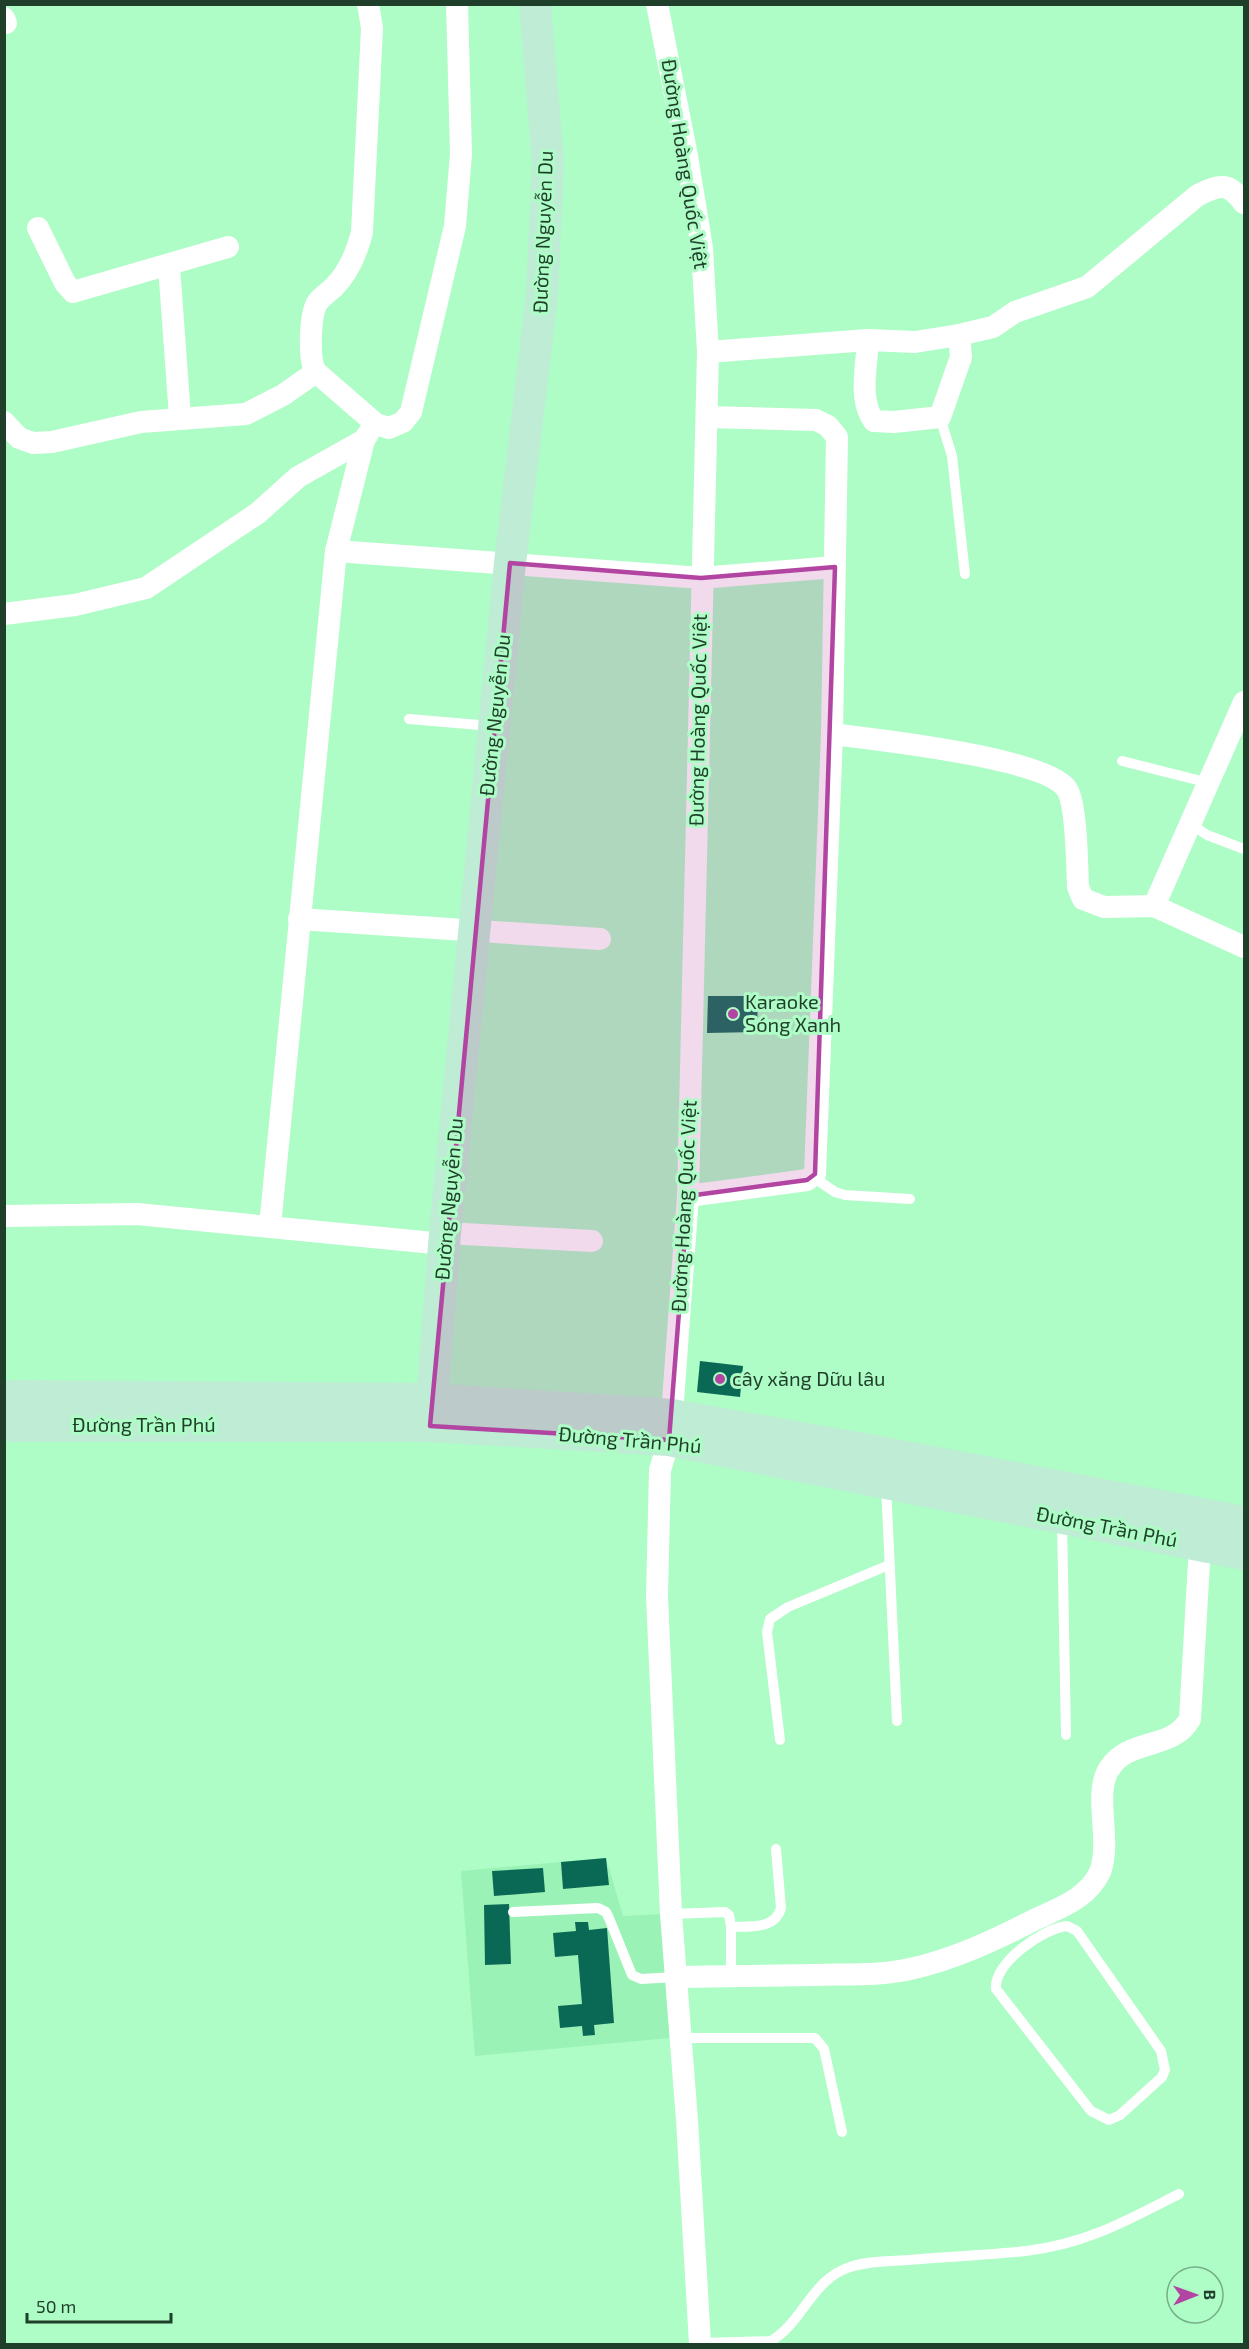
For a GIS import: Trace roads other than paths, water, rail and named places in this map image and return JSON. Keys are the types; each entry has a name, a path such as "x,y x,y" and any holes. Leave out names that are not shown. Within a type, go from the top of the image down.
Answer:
{"main road":[{"name":"Đường Nguyễn Du","path":"431,1413 444,1239 510,563 543,284 548,162 535,4"},
{"name":"Đường Trần Phú","path":"4,1396 431,1413 671,1428 890,1454 1245,1522"},
{"name":"Đường Trần Phú","path":"4,1426 431,1413"},
{"name":"Đường Trần Phú","path":"671,1428 886,1482 1245,1554"}],"street":[{"path":"368,4 372,28 362,232 357,252 337,284 317,303 310,344 311,365 370,432"},
{"path":"4,614 75,605 146,588 258,513 298,477 370,432 403,422 411,412 455,226 461,154 457,4"},
{"name":"Đường Hoàng Quốc Việt","path":"657,4 687,156 702,248 708,352 688,1196 671,1428 660,1470 657,1596 670,1914 700,2344"},
{"path":"708,352 868,340 915,342 993,327 1015,312 1087,287 1198,195 1214,188 1227,186 1245,203"},
{"path":"38,228 65,283 74,292 107,280 169,266 228,247"},
{"path":"169,266 180,417"},
{"path":"868,340 865,400 868,413 874,421 940,417 961,357 959,335"},
{"path":"4,422 19,438 33,443 52,442 141,422 180,417 222,418 246,414 283,395 316,372"},
{"path":"688,1196 807,1180 813,1177 816,1169 832,734 837,437 828,426 816,420 707,417"},
{"path":"270,1226 336,551 370,432"},
{"path":"336,551 701,578 836,567"},
{"path":"1154,906 1245,702"},
{"path":"832,734 945,749 1047,774 1067,789 1072,805 1078,887 1083,899 1104,907 1154,906 1245,947"},
{"path":"299,918 600,939"},
{"path":"4,1216 137,1214 444,1239 592,1241"},
{"path":"675,1977 850,1974 902,1970 929,1964 992,1940 1077,1900 1100,1871 1105,1844 1104,1787 1108,1770 1130,1748 1172,1738 1184,1730 1190,1719 1200,1545"}],"lane":[{"path":"940,417 952,456 965,574"},
{"path":"410,719 494,727"},
{"path":"1122,761 1209,783"},
{"path":"1191,824 1207,835 1245,849"},
{"path":"813,1177 835,1192 845,1195 910,1199"},
{"path":"886,1482 897,1721"},
{"path":"1062,1518 1066,1735"},
{"path":"780,1740 767,1632 770,1619 788,1607 889,1565"},
{"path":"731,1927 763,1925 779,1915 782,1908 776,1848"},
{"path":"513,1912 598,1908 609,1918 632,1975 641,1978 675,1977"},
{"path":"670,1914 725,1912 729,1915 731,1976"},
{"path":"1067,1926 1074,1928 1161,2051 1165,2070 1162,2077 1116,2118 1105,2119 1091,2111 996,1989 996,1977 1007,1960 1053,1929 1067,1926"},
{"path":"992,1940 1007,1960"},
{"path":"680,2038 815,2038 824,2049 842,2132"},
{"path":"700,2344 771,2341 779,2336 830,2277 849,2267 878,2262 1028,2251 1066,2244 1097,2235 1179,2194"}],"place":[{"name":"Karaoke Sóng Xanh","path":"733,1014"},
{"name":"cây xăng Dữu lâu","path":"720,1379"}]}
